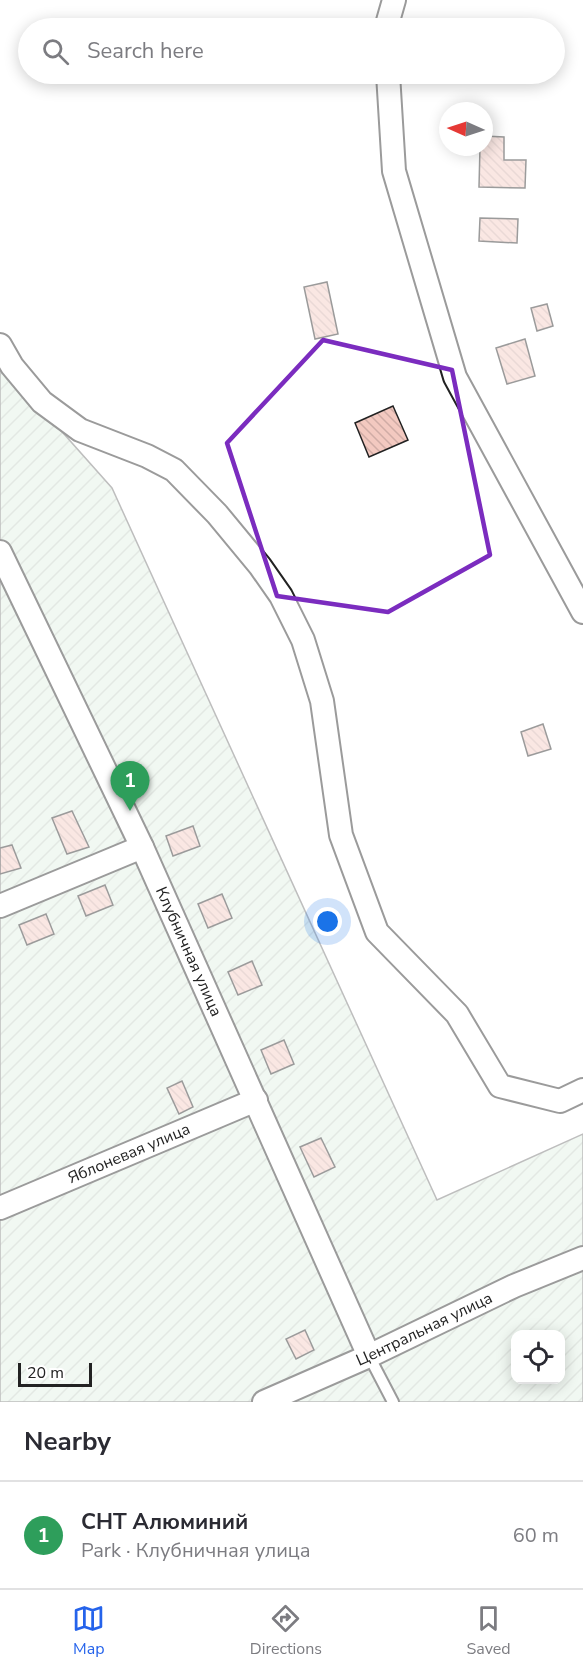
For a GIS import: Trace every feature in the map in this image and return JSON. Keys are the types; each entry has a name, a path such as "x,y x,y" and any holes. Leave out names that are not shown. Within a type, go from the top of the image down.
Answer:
{"street":[{"path":"389,18 394,0"},
{"path":"389,84 394,171 455,377 583,612"},
{"path":"0,345 12,366 42,402 80,430 147,456 174,470 217,514 260,567 281,596 303,640 322,701 341,835 377,932 457,1014 500,1086 560,1101 583,1090"},
{"name":"Клубничная улица","path":"0,552 142,847 369,1356"},
{"path":"0,906 142,847"},
{"name":"Яблоневая улица","path":"0,1208 256,1100"},
{"name":"Центральная улица","path":"264,1402 369,1356 514,1286 583,1258"}],"lane":[{"path":"369,1356 393,1402"}],"highlighted area":[{"path":"323,340 452,370 490,555 388,612 277,596 227,443"}],"green space":[{"path":"0,362 112,488 437,1200 583,1134 583,1402 0,1402"}],"building":[{"path":"493,136 504,137 504,160 526,160 525,188 479,187 480,156 493,156"},
{"path":"480,218 518,219 517,243 479,241"},
{"path":"327,282 338,334 315,339 304,287"},
{"path":"547,304 553,326 537,331 531,308"},
{"path":"525,339 535,376 507,384 496,348"},
{"path":"393,406 408,440 369,457 355,423"},
{"path":"543,724 551,749 528,756 521,732"},
{"path":"72,811 89,847 67,854 52,818"},
{"path":"193,826 200,846 173,856 166,836"},
{"path":"12,845 21,868 0,874 0,848"},
{"path":"105,885 113,905 86,916 78,896"},
{"path":"222,894 232,918 208,928 198,904"},
{"path":"46,914 54,934 27,945 19,925"},
{"path":"252,961 262,985 238,995 228,972"},
{"path":"284,1040 294,1064 271,1074 261,1050"},
{"path":"182,1081 193,1107 179,1114 167,1088"},
{"path":"321,1138 335,1167 314,1177 300,1147"},
{"path":"305,1330 314,1350 296,1359 286,1339"}],"place":[{"name":"СНТ Алюминий","path":"130,811"}]}
